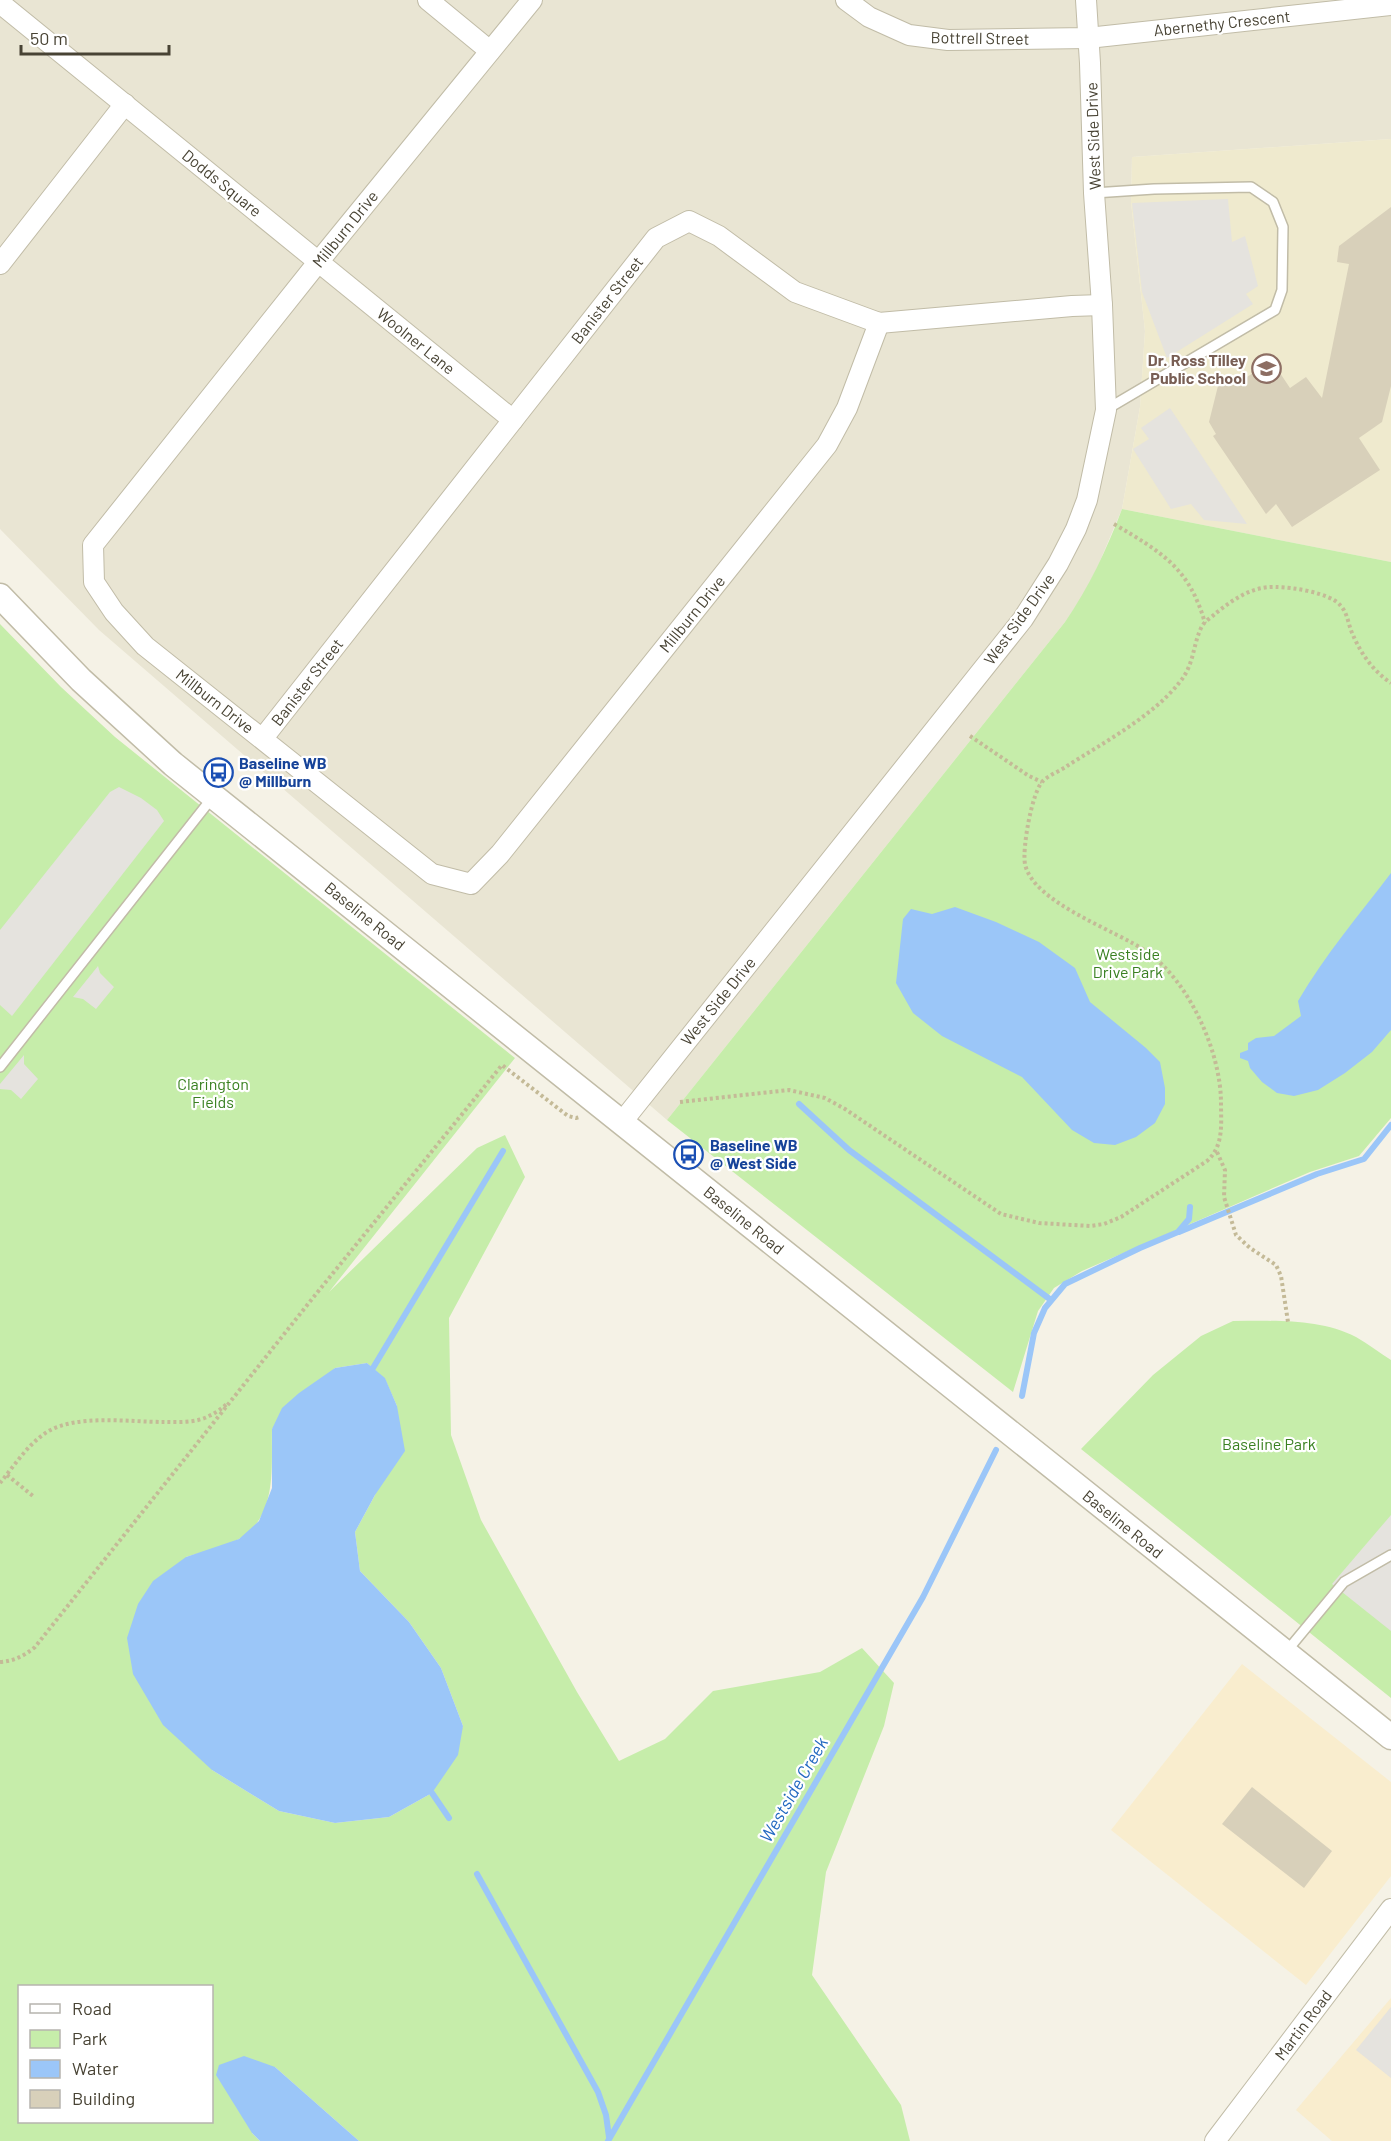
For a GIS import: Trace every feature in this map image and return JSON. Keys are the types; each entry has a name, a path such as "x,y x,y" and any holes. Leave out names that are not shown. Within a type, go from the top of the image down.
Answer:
{"street":[{"path":"428,0 490,51"},
{"name":"Millburn Drive","path":"532,0 319,261 93,545 94,582 114,612 145,646 432,874 471,884 500,854 827,445 847,408 879,323"},
{"name":"Bottrell Street","path":"846,0 869,17 909,35 948,40 1088,38"},
{"name":"West Side Drive","path":"622,1122 1023,619 1042,591 1076,530 1087,500 1106,410 1086,0"},
{"name":"Dodds Square","path":"0,3 319,261"},
{"name":"Abernethy Crescent","path":"1088,38 1391,5"},
{"path":"0,264 126,104"},
{"name":"Banister Street","path":"263,738 656,238 689,221 719,237 795,292 879,323 1102,305"},
{"name":"Woolner Lane","path":"319,261 513,420"},
{"name":"Baseline Road","path":"0,596 81,680 173,764 1391,1737"},
{"name":"Martin Road","path":"1223,2138 1391,1909"}],"lane":[{"path":"1094,193 1251,187 1273,202 1283,227 1282,290 1275,310 1106,410"},
{"path":"0,1067 214,796"},
{"path":"1285,1654 1344,1582 1391,1555"}],"path":[{"path":"1114,524 1158,550 1179,568 1205,622"},
{"path":"1288,1322 1281,1276 1276,1265 1250,1248 1236,1235 1227,1208 1224,1197 1225,1170 1217,1152 1220,1134 1221,1089 1214,1059 1193,1006 1161,963 1146,951 1055,901 1036,885 1028,874 1024,848 1030,811 1042,782 1166,699 1190,667 1205,622 1235,598 1255,589 1274,586 1294,588 1331,598 1341,605 1352,635 1368,660 1378,674 1391,683"},
{"path":"970,736 1023,772 1042,782"},
{"path":"0,1662 25,1655 35,1647 502,1065 568,1116 576,1118 584,1113"},
{"path":"680,1102 789,1090 825,1098 845,1109 1001,1214 1039,1222 1089,1226 1104,1224 1121,1217 1207,1161 1217,1152"},
{"path":"0,1483 31,1445 46,1433 62,1425 82,1422 178,1422 201,1419 211,1416 234,1398"},
{"path":"7,1475 33,1496"}],"shaded area":[{"path":"0,0 1391,0 1391,139 1132,157 1131,202 1145,331 1140,407 1122,509 1097,568 1082,597 1065,622 667,1120 99,630 0,529"},
{"name":"Dr. Ross Tilley Public School","path":"1391,139 1391,562 1122,509 1140,407 1145,331 1131,202 1132,157"},
{"path":"1228,199 1232,242 1245,236 1258,286 1246,294 1253,304 1167,358 1142,292 1132,203"},
{"path":"1170,408 1247,524 1204,520 1191,504 1171,509 1133,449 1149,439 1141,428"},
{"path":"119,787 141,798 157,810 164,821 12,1016 0,1005 0,930 110,792"},
{"path":"98,966 100,973 114,987 96,1009 83,999 73,997"},
{"path":"24,1055 24,1064 38,1079 21,1099 11,1090 0,1089 0,1084"},
{"path":"1391,1515 1391,1631 1332,1584"},
{"path":"1242,1664 1391,1782 1391,1876 1306,1985 1111,1830"},
{"path":"1391,1998 1391,2141 1332,2141 1296,2110"},
{"path":"1391,2007 1391,2078 1356,2050"}],"green space":[{"name":"Westside Drive Park","path":"1122,509 1391,562 1391,1118 1359,1156 1310,1172 1082,1271 1054,1288 1038,1311 1013,1392 667,1120 1065,622 1097,567"},
{"name":"Clarington Fields","path":"0,624 61,687 115,737 515,1058 329,1292 477,1148 505,1135 525,1177 449,1318 451,1435 481,1520 577,1692 619,1761 665,1739 713,1691 820,1672 862,1648 894,1683 884,1726 826,1872 812,1975 901,2105 910,2141 359,2141 275,2067 252,2133 260,2141 0,2141","holes":["367,1363 385,1379 397,1406 375,1495 355,1532 360,1571 409,1622 441,1668 463,1726 432,1793 389,1817 335,1823 279,1811 212,1770 186,1557 233,1542 252,1529 260,1517 270,1490 272,1429 335,1368"]},
{"name":"Baseline Park","path":"1233,1321 1296,1322 1327,1326 1356,1337 1391,1360 1391,1698 1081,1449 1153,1375 1201,1336"}],"water":[{"path":"1391,873 1391,1030 1372,1052 1318,1090 1294,1096 1277,1093 1262,1082 1250,1068 1248,1061 1240,1058 1240,1053 1248,1050 1248,1043 1256,1038 1274,1036 1301,1016 1298,1001 1308,984"},
{"path":"955,907 996,922 1039,942 1075,968 1090,1002 1160,1062 1165,1088 1165,1104 1155,1123 1136,1137 1115,1145 1094,1143 1072,1130 1022,1077 942,1036 913,1013 896,983 903,919 911,909 932,914"},
{"path":"367,1363 385,1378 397,1406 405,1451 375,1495 355,1532 360,1571 409,1622 441,1668 463,1726 458,1755 432,1793 389,1817 335,1823 279,1811 212,1770 163,1725 133,1674 127,1638 138,1604 153,1581 186,1557 239,1539 259,1521 272,1488 272,1429 282,1408 335,1368"},
{"path":"244,2056 275,2067 359,2141 260,2141 252,2133 216,2075 219,2065"}],"building":[{"path":"1391,207 1391,386 1382,422 1359,438 1380,470 1292,527 1276,504 1266,514 1213,436 1216,434 1209,422 1220,378 1239,382 1272,361 1290,388 1306,377 1322,398 1349,264 1337,262 1339,246"},
{"path":"1252,1787 1332,1851 1304,1888 1222,1824"}],"waterway":[{"path":"799,1104 849,1150 1051,1300"},
{"path":"1179,1232 1317,1174 1364,1159 1391,1125"},
{"path":"373,1368 503,1151"},
{"path":"1022,1396 1034,1333 1045,1308 1065,1284 1178,1232 1189,1219 1190,1207"},
{"name":"Westside Creek","path":"608,2141 923,1597 996,1450"},
{"path":"432,1793 449,1818"},
{"path":"477,1874 598,2092 606,2115 609,2137"}],"place":[{"name":"Dr. Ross Tilley Public School","path":"1267,369"},
{"name":"Baseline WB @ Millburn","path":"218,772"},
{"name":"Baseline WB @ West Side","path":"689,1154"}]}
